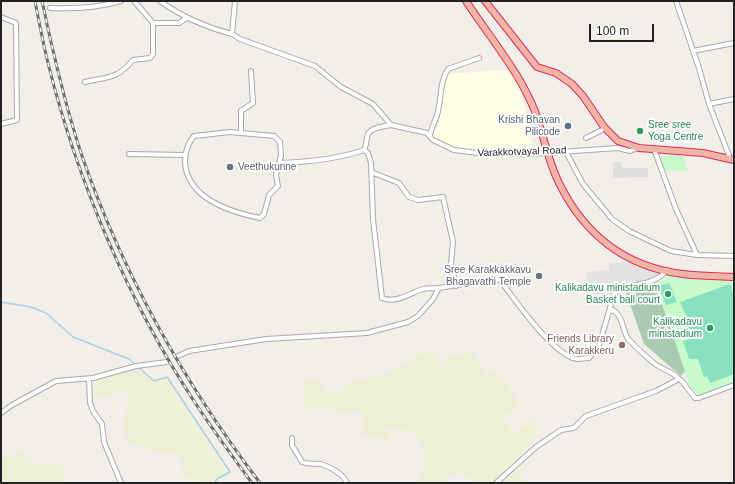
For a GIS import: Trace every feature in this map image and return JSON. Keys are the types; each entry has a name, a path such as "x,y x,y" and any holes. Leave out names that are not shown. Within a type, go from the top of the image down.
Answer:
{"highway":[{"path":"466,1 509,62 535,114 546,151 559,182 576,215 602,241 626,256 652,267 682,274 734,277"},
{"path":"485,1 537,67 556,73 572,84 583,96 604,127 618,141 639,148 703,153 732,159"}],"street":[{"path":"50,8 97,8 121,1"},
{"path":"85,82 112,78 125,70 133,60 150,58 153,54 153,23 134,1"},
{"path":"160,1 187,18 314,66 341,87 373,104 391,125 372,129 368,134 367,145 364,150 328,158 279,163"},
{"path":"232,34 235,1"},
{"path":"676,1 710,104 732,159"},
{"path":"1,17 16,23 17,113 17,120 1,124"},
{"path":"153,23 179,23 187,18"},
{"path":"693,51 734,43"},
{"path":"430,136 437,115 442,81 448,69 479,58"},
{"path":"241,133 241,111 253,103 251,71"},
{"path":"710,104 734,99"},
{"name":"Varakkotvayal Road","path":"391,125 428,133 433,140 454,150 465,153 530,154 546,151 618,148 630,150 639,148"},
{"path":"586,138 602,130 604,127"},
{"path":"241,133 274,136 277,138 281,146 276,175 278,186 269,195 264,214 260,218 232,211 199,192 188,176 185,155 194,136 206,134 241,133"},
{"path":"654,149 676,209 697,255"},
{"path":"364,150 370,157 374,219 382,298 390,300 411,295 426,289 456,286 492,279 500,280 530,320 561,350 576,359 589,358 599,346 610,311 611,300 614,294 620,290 661,278 667,270"},
{"path":"565,150 583,184 612,219 628,231 671,251 697,255 734,256"},
{"path":"129,154 185,155"},
{"path":"371,172 399,184 409,197 418,200 443,198 453,242 451,264 456,286"},
{"path":"178,356 190,351 266,339 367,333 408,322 418,316 433,299 439,288"},
{"path":"610,311 614,310 622,318 626,335 631,342 655,364 669,371 681,380 695,398 699,398 734,385"},
{"path":"1,413 12,405 56,381 89,379 138,366 167,362"},
{"path":"89,379 90,403 93,411 102,424 104,442 121,483"},
{"path":"496,483 536,447 561,430 574,428 586,416 656,391 678,379"},
{"path":"292,438 292,445 302,462 310,465 320,464 329,468 338,473 347,483"}],"shaded area":[{"path":"517,69 533,150 476,153 456,150 434,139 432,135 439,123 443,85 447,74"},
{"path":"613,162 621,162 622,168 648,168 648,177 613,178"},
{"path":"637,262 665,269 662,275 617,287 610,294 594,294 592,287 588,287 587,272 609,270 609,263"},
{"path":"654,282 686,371 681,376 644,344 625,290"},
{"path":"429,351 442,364 448,358 471,352 483,366 484,375 497,373 520,403 501,419 514,435 534,419 538,434 514,466 519,470 525,483 472,483 472,480 459,472 439,483 424,483 419,481 424,470 423,446 409,429 385,428 391,439 362,437 363,412 303,407 305,381 320,382 323,390 336,394 349,382 383,375"},
{"path":"137,370 154,383 163,380 167,381 224,468 225,473 209,483 201,483 196,478 186,478 183,474 181,458 179,455 145,449 128,442 125,434 127,391 117,391 97,398 94,395 94,385 98,380"},
{"path":"19,452 36,463 61,465 65,472 65,483 1,483 1,459"}],"green space":[{"path":"659,156 684,156 687,171 663,170"},
{"path":"667,275 734,281 734,382 699,396 689,384 656,284 666,279"},
{"name":"Kalikadavu ministadium Basket ball court","path":"669,283 677,302 666,305 659,286"},
{"name":"Kalikadavu ministadium","path":"730,284 734,296 734,374 710,383 707,376 704,377 698,359 689,359 683,341 693,338 690,337 684,319 687,318 680,302"}],"waterway":[{"path":"1,302 31,307 46,313 73,337 129,359 154,381 167,377 230,472 217,479 214,483"}],"railway":[{"path":"35,1 46,55 74,151 107,238 126,281 170,363 208,422 252,483"},
{"path":"42,1 50,40 70,118 98,200 117,243 158,327 206,407 260,483"}],"place":[{"name":"Krishi Bhavan Pilicode","path":"568,126"},
{"name":"Sree sree Yoga Centre","path":"640,131"},
{"name":"Veethukunne","path":"230,167"},
{"name":"Sree Karakkakkavu Bhagavathi Temple","path":"539,276"},
{"name":"Kalikadavu ministadium Basket ball court","path":"668,294"},
{"name":"Kalikadavu ministadium","path":"710,328"},
{"name":"Friends Library Karakkeru","path":"622,345"}]}
